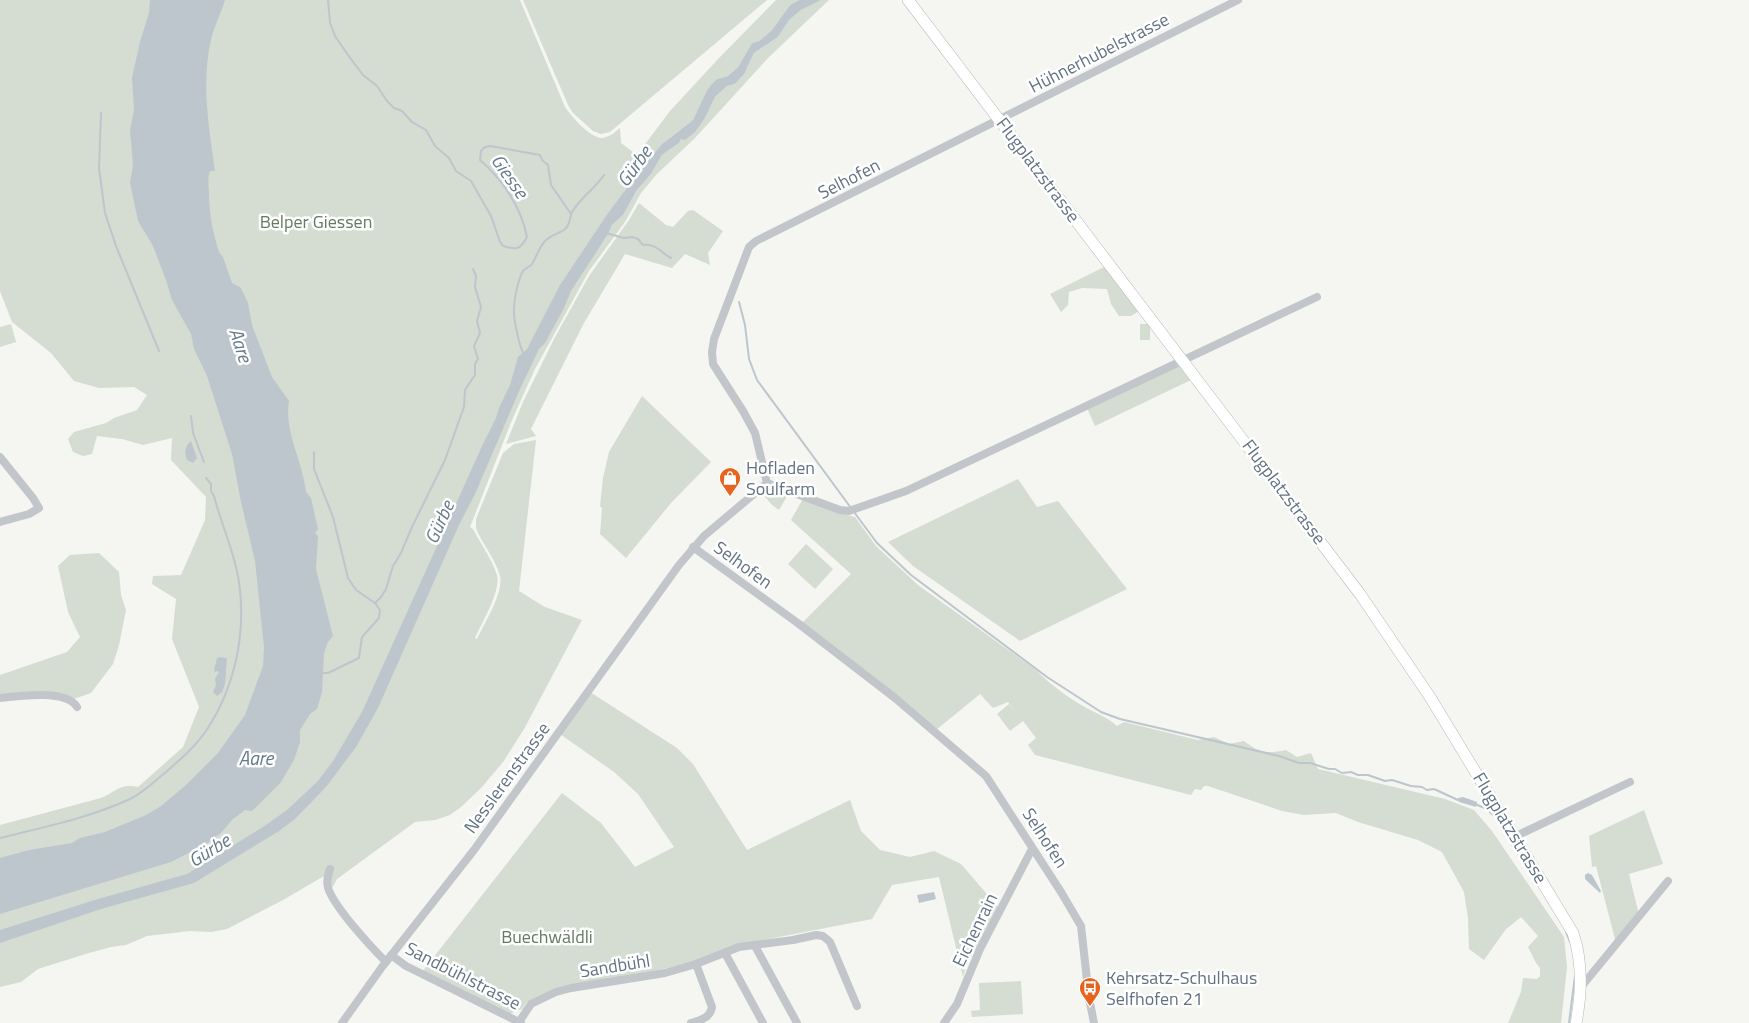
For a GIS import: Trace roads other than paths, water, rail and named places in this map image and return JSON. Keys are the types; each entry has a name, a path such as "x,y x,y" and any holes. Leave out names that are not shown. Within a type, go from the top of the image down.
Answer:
{"street":[{"name":"Flugplatzstrasse","path":"908,0 1360,594 1430,697 1573,932 1580,958 1581,987 1576,1023"},
{"name":"Hühnerhubelstrasse","path":"1000,120 1238,0"},
{"name":"Selhofen","path":"1000,120 756,241 749,247 714,339 712,358 718,375 743,411 755,433 767,483 747,501 725,516 693,547 799,624 873,681 982,772 992,784 1081,926 1089,998 1094,1023"},
{"path":"767,483 840,510 852,509 906,491 1317,296"},
{"path":"0,457 39,508 29,514 0,522"},
{"name":"Nesslerenstrasse","path":"342,1023 388,959 474,850 656,594 693,547"},
{"path":"0,698 24,695 48,696 67,700 78,707"},
{"path":"1516,836 1630,782"},
{"name":"Eichenrain","path":"944,1023 957,1004 980,949 1032,849"},
{"name":"Sandbühlstrasse","path":"330,869 327,879 330,891 349,920 388,959 406,966 520,1023"},
{"path":"1581,987 1668,881"},
{"name":"Sandbühl","path":"520,1023 530,1004 556,992 665,973 696,964 739,947 816,935 822,936 830,942 857,1006"},
{"path":"754,946 797,1023"},
{"path":"725,953 763,1023"},
{"path":"692,1023 705,1018 711,1013 712,1007 696,964"}],"water":[{"name":"Aare","path":"150,0 225,0 211,40 206,89 215,171 210,171 208,180 212,223 219,252 223,257 232,283 241,288 248,303 252,325 272,377 289,401 288,413 291,436 306,492 311,498 318,529 315,533 318,536 316,569 333,636 328,642 324,653 322,692 317,709 310,714 300,730 300,742 294,760 281,782 252,811 245,810 232,820 221,833 206,844 171,862 0,914 0,858 29,850 72,843 80,838 105,832 146,815 161,806 186,785 218,753 245,715 263,666 264,647 255,561 232,454 207,376 194,349 191,334 172,300 153,246 138,221 130,183 133,165 130,130 134,110 132,78 149,13"},
{"path":"799,0 821,0 801,10 789,20 778,37 754,53 745,73 735,84 727,86 715,97 705,118 695,132 685,140 681,139 679,143 662,155 651,174 637,190 623,215 612,225 571,291 563,310 545,343 539,349 520,389 475,494 459,525 378,708 356,747 326,787 295,819 279,831 194,883 101,909 0,943 0,930 98,899 187,874 287,810 318,781 333,761 362,712 496,418 510,385 518,357 527,349 560,285 608,213 642,168 662,144 693,120 711,85 717,79 728,76 738,67 752,43 759,41 771,31 790,5"},
{"path":"191,441 197,458 193,463 187,460 186,454 186,447"},
{"path":"217,658 227,658 225,684 222,692 217,696 213,692 216,685 215,679 219,672 214,670"},
{"path":"1463,797 1477,802 1476,807 1459,802 1458,798"},
{"path":"1588,873 1592,875 1601,891 1600,893 1585,879 1585,875"},
{"path":"934,892 936,899 919,903 917,895"}],"waterway":[{"name":"Giesse","path":"328,0 330,23 335,36 348,55 363,75 377,86 387,101 394,108 402,111 412,122 426,130 435,146 449,158 456,171 471,181 491,216 503,246 518,248 527,237 516,205 496,176 480,160 481,151 485,147 490,146 540,155 542,160 548,165 551,185 571,214 568,226 546,240 532,264 523,271 519,280 514,313 524,355"},
{"path":"101,113 99,168 105,213 116,246 159,351"},
{"name":"Gürbe","path":"571,214 578,203 604,175"},
{"path":"606,233 624,238 632,237 638,239 643,245 651,245 671,258"},
{"path":"375,603 386,589 393,566 445,460 464,407 465,390 475,375 475,364 478,359 474,346 480,333 477,321 481,307 475,287 476,276 473,269"},
{"path":"739,302 745,325 749,359 757,380 851,508"},
{"path":"191,416 193,433 204,462"},
{"path":"314,452 314,469 333,517 348,578 356,590 375,603 380,610 379,618 362,637 359,658 328,673 321,673"},
{"path":"0,838 82,817 114,806 135,796 188,752 204,734 217,713 225,696 236,662 241,626 241,608 240,590 233,554 211,491 211,484 206,478"},
{"path":"854,512 877,543 911,575 1047,677 1101,712 1120,719 1279,756 1299,763 1310,763 1335,769 1342,773 1351,772 1385,781 1392,780 1411,786 1422,787 1427,790 1434,789 1458,800"},
{"path":"1475,804 1487,809 1495,817 1530,873"},
{"path":"1566,932 1570,942"},
{"path":"1569,1023 1575,976"}],"place":[{"name":"Hofladen Soulfarm","path":"730,497"},
{"name":"Kehrsatz-Schulhaus Selfhofen 21","path":"1090,1007"}],"park label":[{"name":"Belper Giessen","path":"316,222"},
{"name":"Buechwäldli","path":"547,937"}]}
